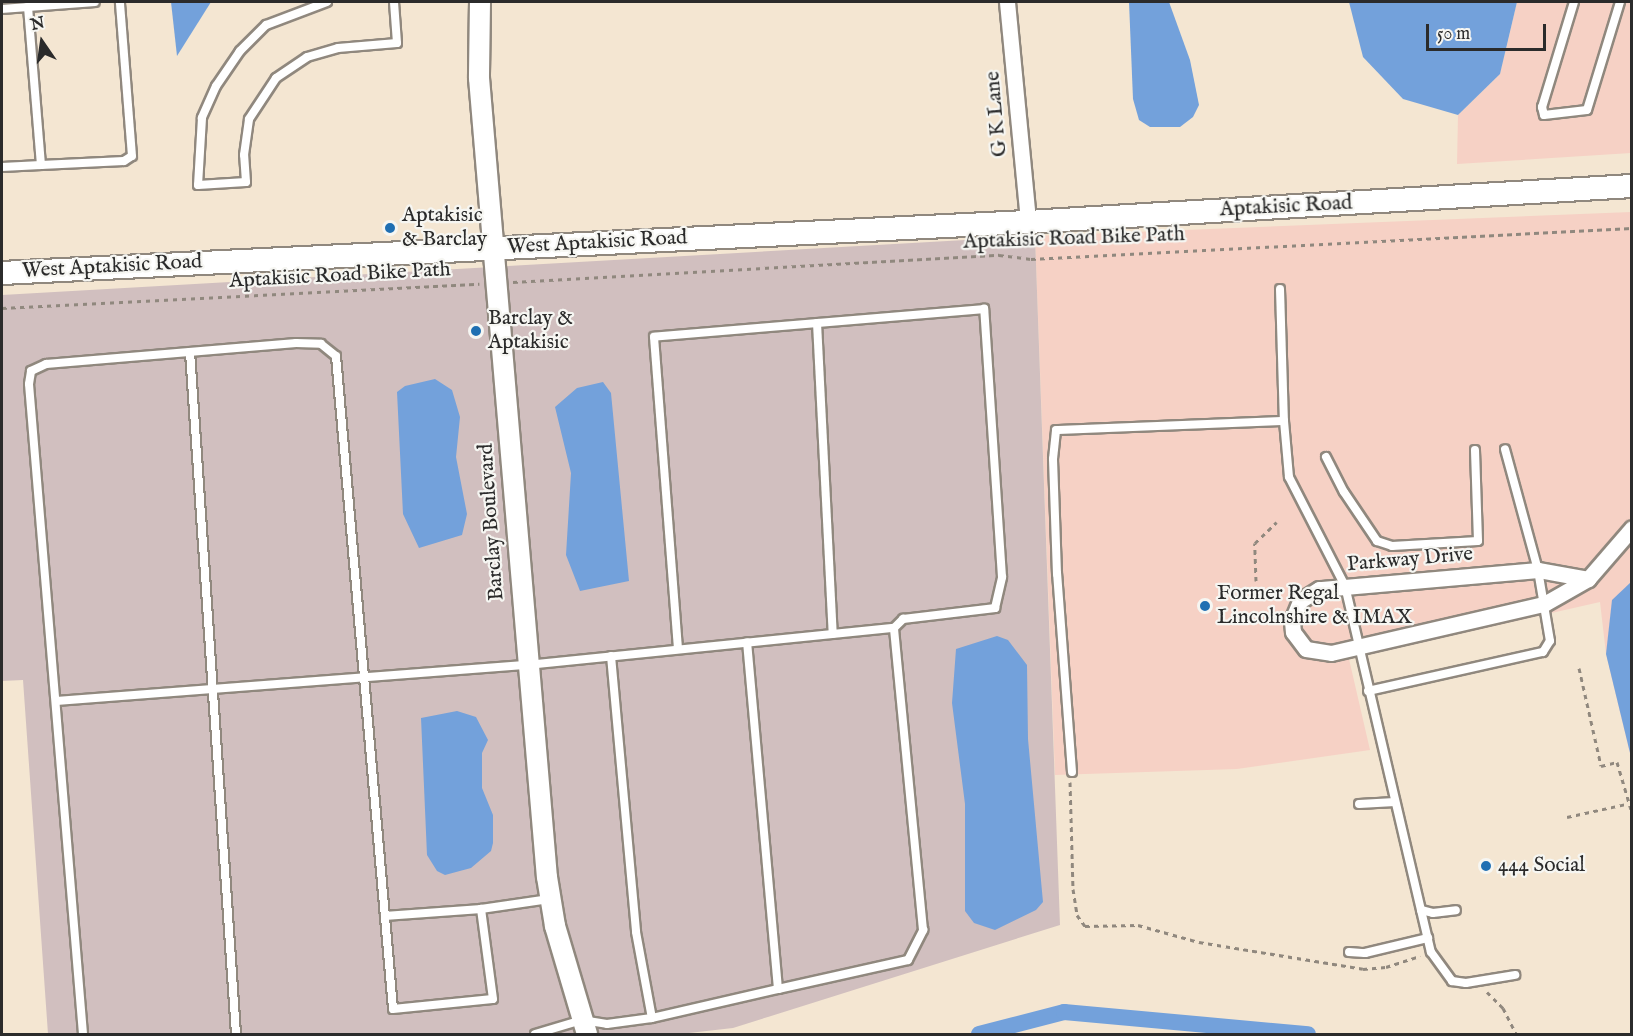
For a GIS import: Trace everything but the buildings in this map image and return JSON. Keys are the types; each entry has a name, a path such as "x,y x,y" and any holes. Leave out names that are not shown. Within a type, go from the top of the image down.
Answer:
{"main road":[{"name":"Aptakisic Road","path":"941,225 1028,222 1632,186"},
{"name":"West Aptakisic Road","path":"2,273 941,225"}],"street":[{"name":"Barclay Boulevard","path":"480,2 479,78 496,249 527,665 550,899 585,1027"},
{"name":"G K Lane","path":"1007,2 1028,222"},
{"name":"Parkway Drive","path":"1588,579 1538,570 1319,590 1300,601 1292,621 1293,632 1306,650 1317,654 1544,604 1588,579 1632,528"}],"lane":[{"path":"2,9 95,2"},
{"path":"2,167 124,161 132,156 120,2"},
{"path":"327,2 266,25 240,51 216,86 202,118 198,185 246,182 244,155 249,119 276,78 307,57 338,48 397,43 393,2"},
{"path":"1574,2 1542,107 1544,115 1587,110 1620,2"},
{"path":"28,7 41,165"},
{"path":"1280,289 1284,421 1289,477 1345,586 1431,952 1452,981 1466,982 1515,975"},
{"path":"57,701 213,692 527,665 678,650 747,642 894,628 903,619 995,608 1002,577 984,309 654,337 678,650"},
{"path":"817,323 833,634"},
{"path":"83,1035 31,371 46,364 296,343 321,345 336,356 393,1009 493,999 481,909"},
{"path":"190,352 236,1035"},
{"path":"1072,772 1057,574 1053,459 1056,430 1284,421"},
{"path":"1368,691 1544,652 1550,641 1538,570 1505,449"},
{"path":"1326,457 1377,541 1392,546 1478,541 1475,450"},
{"path":"535,1035 652,1018 908,960 923,930 894,628"},
{"path":"747,642 778,990"},
{"path":"611,656 636,932 652,1018"},
{"path":"1359,804 1395,802"},
{"path":"385,916 481,909 550,899"},
{"path":"1421,910 1433,913 1456,910"},
{"path":"1349,952 1365,953 1428,938"}],"path":[{"name":"Aptakisic Road Bike Path","path":"518,282 999,255 1042,258 1632,228"},
{"name":"Aptakisic Road Bike Path","path":"2,308 464,285"},
{"path":"1256,581 1255,543 1277,522"},
{"path":"1579,668 1601,766 1617,762 1626,804 1632,813"},
{"path":"1072,772 1068,802 1073,889 1077,915 1085,926 1138,925 1199,942 1363,969 1386,967 1431,952"},
{"path":"1567,817 1626,804"},
{"path":"1466,982 1488,992 1503,1008 1516,1035"}],"shaded area":[{"path":"1517,2 1631,2 1631,153 1457,164 1458,115 1500,74"},
{"path":"1631,212 1631,757 1606,654 1600,602 1349,659 1370,750 1237,769 1055,775 1035,236"},
{"path":"1035,236 1060,925 733,1028 680,1034 48,1034 23,680 2,681 2,295"}],"water":[{"path":"171,2 211,2 177,56"},
{"path":"1129,2 1169,2 1190,60 1199,105 1193,117 1180,127 1150,127 1139,120 1133,99"},
{"path":"1349,2 1517,2 1500,74 1458,115 1403,99 1363,57"},
{"path":"435,379 452,390 460,417 456,457 467,514 462,535 419,548 403,514 397,392 405,386"},
{"path":"603,382 611,393 629,581 580,591 566,555 571,473 555,407 577,388"},
{"path":"1631,582 1631,757 1606,654 1612,600"},
{"path":"997,636 1008,640 1027,665 1028,739 1043,902 1036,910 995,930 974,923 965,911 965,804 952,703 956,649"},
{"path":"457,711 476,717 488,740 482,753 482,788 493,815 493,843 491,851 471,868 445,875 437,871 427,855 421,718"}],"waterway":[{"path":"979,1034 1064,1012 1308,1034"}],"place":[{"name":"Aptakisic & Barclay","path":"390,228"},
{"name":"Barclay & Aptakisic","path":"476,331"},
{"name":"Former Regal Lincolnshire & IMAX","path":"1205,606"},
{"name":"444 Social","path":"1486,866"}]}
